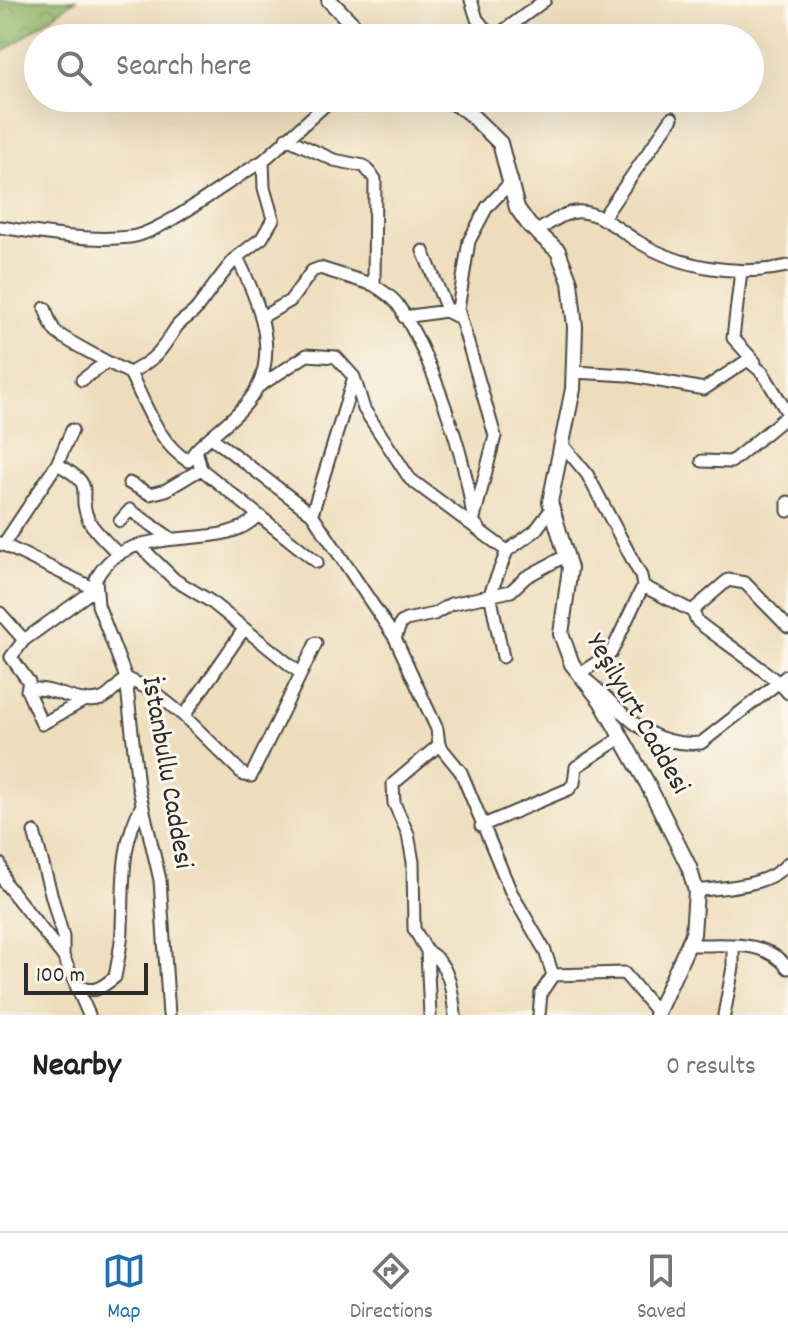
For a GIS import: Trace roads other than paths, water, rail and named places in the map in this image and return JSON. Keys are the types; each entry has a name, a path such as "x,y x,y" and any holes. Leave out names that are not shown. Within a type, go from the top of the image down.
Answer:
{"main road":[{"path":"329,0 352,24"},
{"name":"Yeşilyurt Caddesi","path":"468,112 493,133 505,152 517,208 553,244 567,270 574,308 574,372 551,490 550,511 567,555 570,580 561,634 579,674 601,701 622,737 683,854 696,891 695,924 689,945 656,1014"}],"street":[{"path":"471,0 481,24"},
{"path":"512,24 545,0"},
{"path":"0,227 68,236 132,237 193,206 263,161 317,112"},
{"path":"602,219 672,118"},
{"path":"286,138 334,160 364,166 375,179 374,285"},
{"path":"130,373 151,362 166,347 175,328 196,310 213,282 237,257 262,238 273,219 264,188 263,161"},
{"path":"455,313 469,241 487,207 512,181"},
{"path":"537,231 567,213 582,212 602,219 642,244 688,262 741,271 765,271 788,266"},
{"path":"423,251 455,313 495,436 478,527"},
{"path":"237,257 262,317 264,363 258,387"},
{"path":"262,317 279,310 312,271 320,268 374,285 397,303 436,385 464,464 478,527"},
{"path":"702,461 731,462 788,414 755,363 733,338 741,271"},
{"path":"45,308 58,335 95,352 105,363 130,373 158,430 176,454 188,461 258,387 307,355 336,357 354,377 364,409 410,479 507,551"},
{"path":"404,317 455,313"},
{"path":"574,372 627,375 704,389 748,360 755,363"},
{"path":"82,380 105,363"},
{"path":"312,514 354,377"},
{"path":"72,430 57,464 2,544 95,589"},
{"path":"211,437 312,514 395,638 437,729 439,745 461,772 481,826 511,892 545,951 553,975"},
{"path":"562,444 587,474 641,576 643,586 611,653 579,674 647,734 688,744 701,743 784,678"},
{"path":"196,450 201,469 317,562"},
{"path":"57,464 80,476 85,487 88,519 119,555"},
{"path":"129,483 150,494 166,490 201,469"},
{"path":"788,502 788,511"},
{"path":"120,521 130,510 169,537"},
{"path":"503,657 490,594 507,551 535,531 550,511"},
{"path":"85,700 42,724 27,690 29,682 11,657 24,640 95,589 99,574 119,555 169,537 232,532 257,516"},
{"path":"140,546 175,580 210,601 300,673"},
{"path":"395,638 406,620 490,594 511,591 526,577 567,555"},
{"path":"692,611 728,580 745,583 788,627"},
{"path":"643,586 692,611 698,622 737,654 784,678 788,693"},
{"name":"İstanbullu Caddesi","path":"95,589 126,678 142,805 160,880 169,1015"},
{"path":"0,613 24,640"},
{"path":"184,716 244,629"},
{"path":"27,690 37,688 85,700 103,699 126,678 153,691 184,716 244,775 251,776 316,643"},
{"path":"481,826 569,789 574,783 576,767 622,737"},
{"path":"430,1015 427,951 414,929 413,862 408,834 394,803 393,784 439,745"},
{"path":"89,1012 100,989 115,977 123,930 122,868 132,822 142,805"},
{"path":"34,832 63,937 63,956"},
{"path":"0,864 5,883 63,956 89,1012"},
{"path":"696,891 749,883 786,870"},
{"path":"689,945 756,947 776,953 788,968"},
{"path":"724,1015 733,967 733,946"},
{"path":"427,951 438,957 450,980 455,1015"},
{"path":"553,975 624,973 656,1014"},
{"path":"539,1015 541,993 553,975"},
{"path":"77,986 88,991 100,989"}]}
